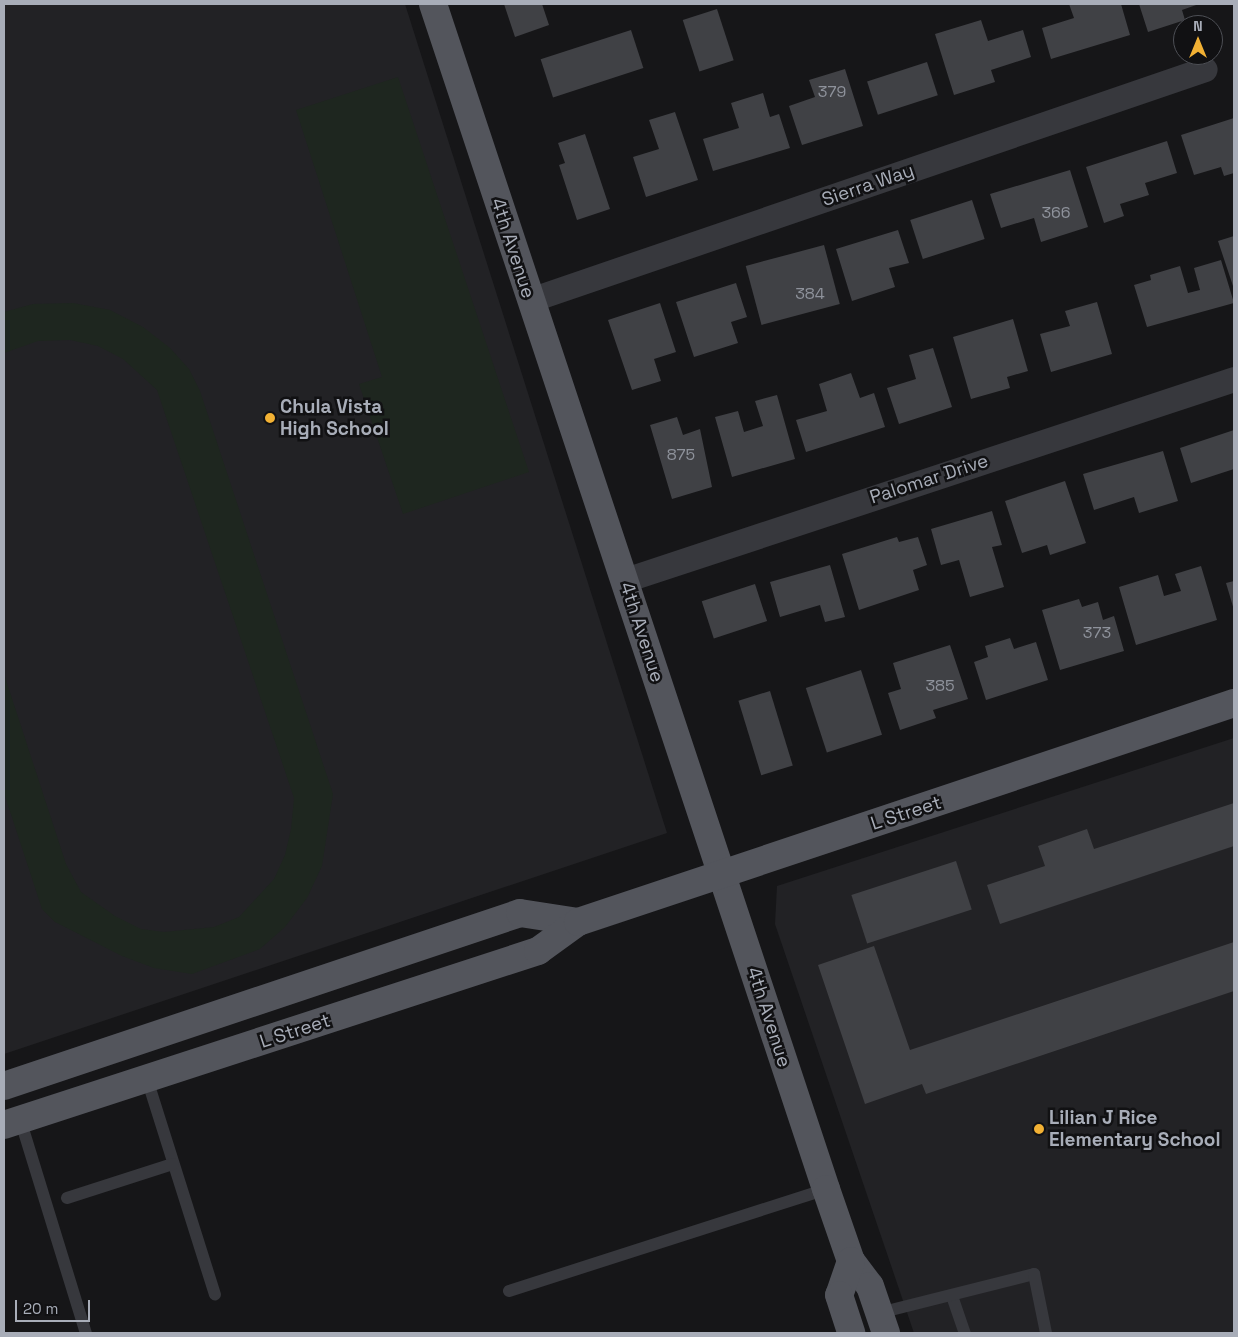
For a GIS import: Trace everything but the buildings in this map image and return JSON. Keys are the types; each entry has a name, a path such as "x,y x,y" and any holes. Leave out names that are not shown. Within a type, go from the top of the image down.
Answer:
{"main road":[{"name":"4th Avenue","path":"433,4 826,1189 851,1261 870,1286 882,1323"},
{"name":"L Street","path":"12,1122 538,951 578,922 1234,703"},
{"name":"L Street","path":"4,1086 520,913 578,922"},
{"path":"851,1261 839,1295 851,1333"}],"street":[{"name":"Sierra Way","path":"530,300 1205,69"},
{"name":"Palomar Drive","path":"624,580 1234,380"}],"lane":[{"path":"147,1079 215,1295"},
{"path":"12,1122 86,1333"},
{"path":"67,1198 173,1164"},
{"path":"509,1291 826,1189"},
{"path":"882,1323 952,1296 1034,1274 1046,1333"},
{"path":"952,1296 965,1333"}],"shaded area":[{"name":"Chula Vista High School","path":"4,4 405,4 667,833 4,1054"},
{"path":"398,77 529,472 403,514 359,384 382,377 296,110"},
{"path":"73,303 110,310 143,327 170,348 189,369 200,391 333,794 322,866 307,898 285,927 260,949 192,974 154,968 122,956 55,922 42,909 4,793 4,674 66,864 81,892 115,916 141,929 164,932 214,927 239,917 274,879 285,855 291,829 294,798 157,390 123,359 98,346 70,340 38,341 4,353 4,312 33,304"},
{"name":"Lilian J Rice Elementary School","path":"1234,738 1234,1333 914,1333 775,924 777,886"}],"place":[{"name":"Chula Vista High School","path":"270,418"},
{"name":"Lilian J Rice Elementary School","path":"1039,1129"}]}
